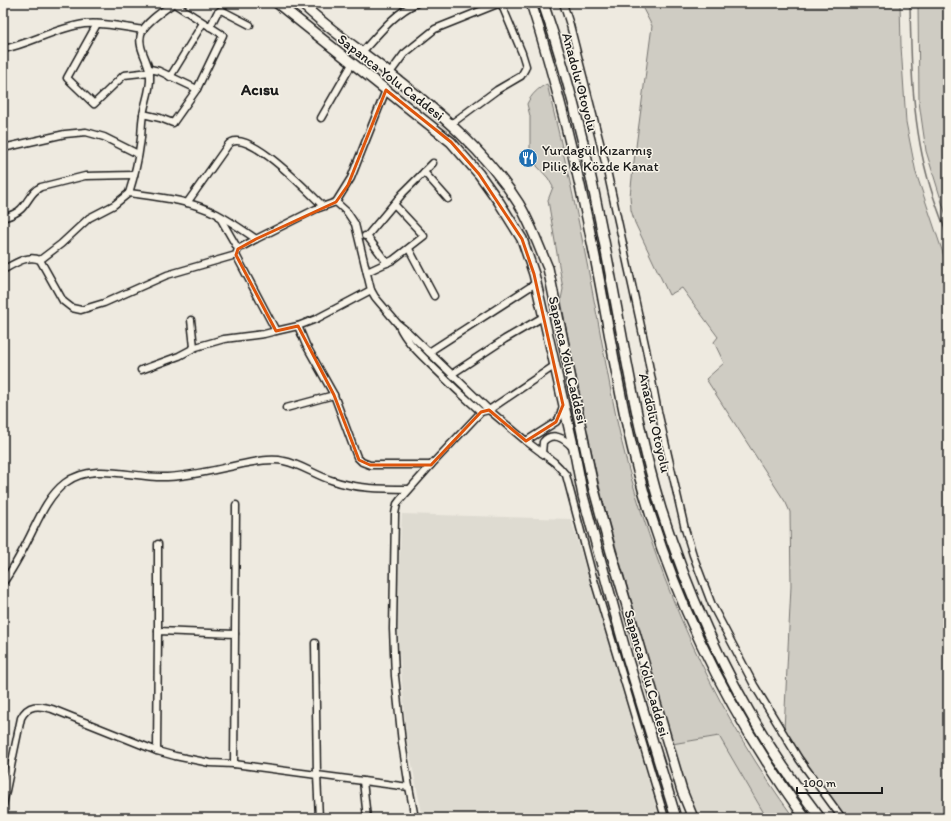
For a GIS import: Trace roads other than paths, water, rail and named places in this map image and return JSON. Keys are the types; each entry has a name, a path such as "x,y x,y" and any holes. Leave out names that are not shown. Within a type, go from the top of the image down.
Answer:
{"highway":[{"name":"Sapanca Yolu Caddesi","path":"277,3 451,142 479,174 500,202 522,239 536,283 574,448 583,496 628,660 676,818"},
{"name":"Sapanca Yolu Caddesi","path":"301,3 390,73 451,124 471,143 499,176 519,205 535,235 548,268 593,486 682,792 694,818"},
{"name":"Anadolu Otoyolu","path":"531,3 575,163 595,256 628,432 650,515 675,585 694,632 714,671 762,756 805,818"},
{"name":"Anadolu Otoyolu","path":"543,3 564,73 590,174 607,253 640,430 662,509 685,578 727,671 775,754 796,786 820,818"}],"street":[{"path":"40,260 61,244 89,218 114,205 129,193 138,154 143,114 149,88 150,71 141,45 141,35 149,22 173,3 223,35 196,90 173,123 143,114"},
{"path":"362,52 399,14 417,3"},
{"path":"390,73 404,54 435,28 501,3 522,53 526,66 525,69 521,76 497,90 451,124"},
{"path":"563,3 606,166 660,422 685,529 693,555 712,605 754,685 799,759 842,818"},
{"path":"210,27 221,10 250,24"},
{"path":"170,77 203,23"},
{"path":"3,49 82,24 97,24 143,30"},
{"path":"97,24 67,78 94,104 124,75 150,71 170,77 196,90"},
{"path":"321,118 352,64"},
{"path":"3,270 25,259 33,258 40,260 63,301 72,308 81,310 104,303 166,274 237,252 256,239 323,206 336,202 351,178 386,90"},
{"path":"3,148 65,134 86,132 100,136 138,154"},
{"path":"186,203 231,142 235,141 259,150 271,157 323,206"},
{"path":"367,236 394,204 433,163"},
{"path":"424,172 448,199"},
{"path":"3,218 21,209 34,190 41,187 85,176 134,175"},
{"path":"129,193 170,199 218,214 256,239"},
{"path":"336,202 353,219 371,290 375,297 397,323 489,410 559,467 568,481 592,573 665,818"},
{"path":"367,272 387,263 409,249 424,236 394,204"},
{"path":"218,214 276,331"},
{"path":"358,235 367,236 387,263"},
{"path":"409,249 434,296"},
{"path":"429,352 536,283"},
{"path":"141,370 179,356 194,348 224,339 264,334 298,326 316,319 371,290"},
{"path":"452,374 505,339 543,317"},
{"path":"191,320 194,348"},
{"path":"397,323 416,350 453,387 481,412"},
{"path":"298,326 306,345 334,395 357,457 362,462 370,465 431,466"},
{"path":"415,818 402,743 396,691 393,629 395,514 397,504 409,489 481,412 489,410 554,366"},
{"path":"286,408 334,395"},
{"path":"526,441 556,422 559,418 563,405"},
{"path":"542,453 542,442 552,436 559,436 574,448"},
{"path":"3,583 40,515 56,492 71,479 83,475 106,472 146,477 184,476 233,466 274,460 284,461 348,485 378,489 409,489"},
{"path":"234,764 236,505"},
{"path":"157,751 158,544"},
{"path":"158,631 235,634"},
{"path":"315,644 319,818"},
{"path":"3,805 24,713 32,707 44,706 157,751 210,763 234,764 409,787"},
{"path":"363,781 367,818"}],"waterway":[{"path":"910,3 912,72 919,141 930,186 948,238"}],"place":[{"name":"Yurdagül Kızarmış Piliç & Közde Kanat","path":"528,158"}],"district":[{"name":"Acısu","path":"260,89"}]}
